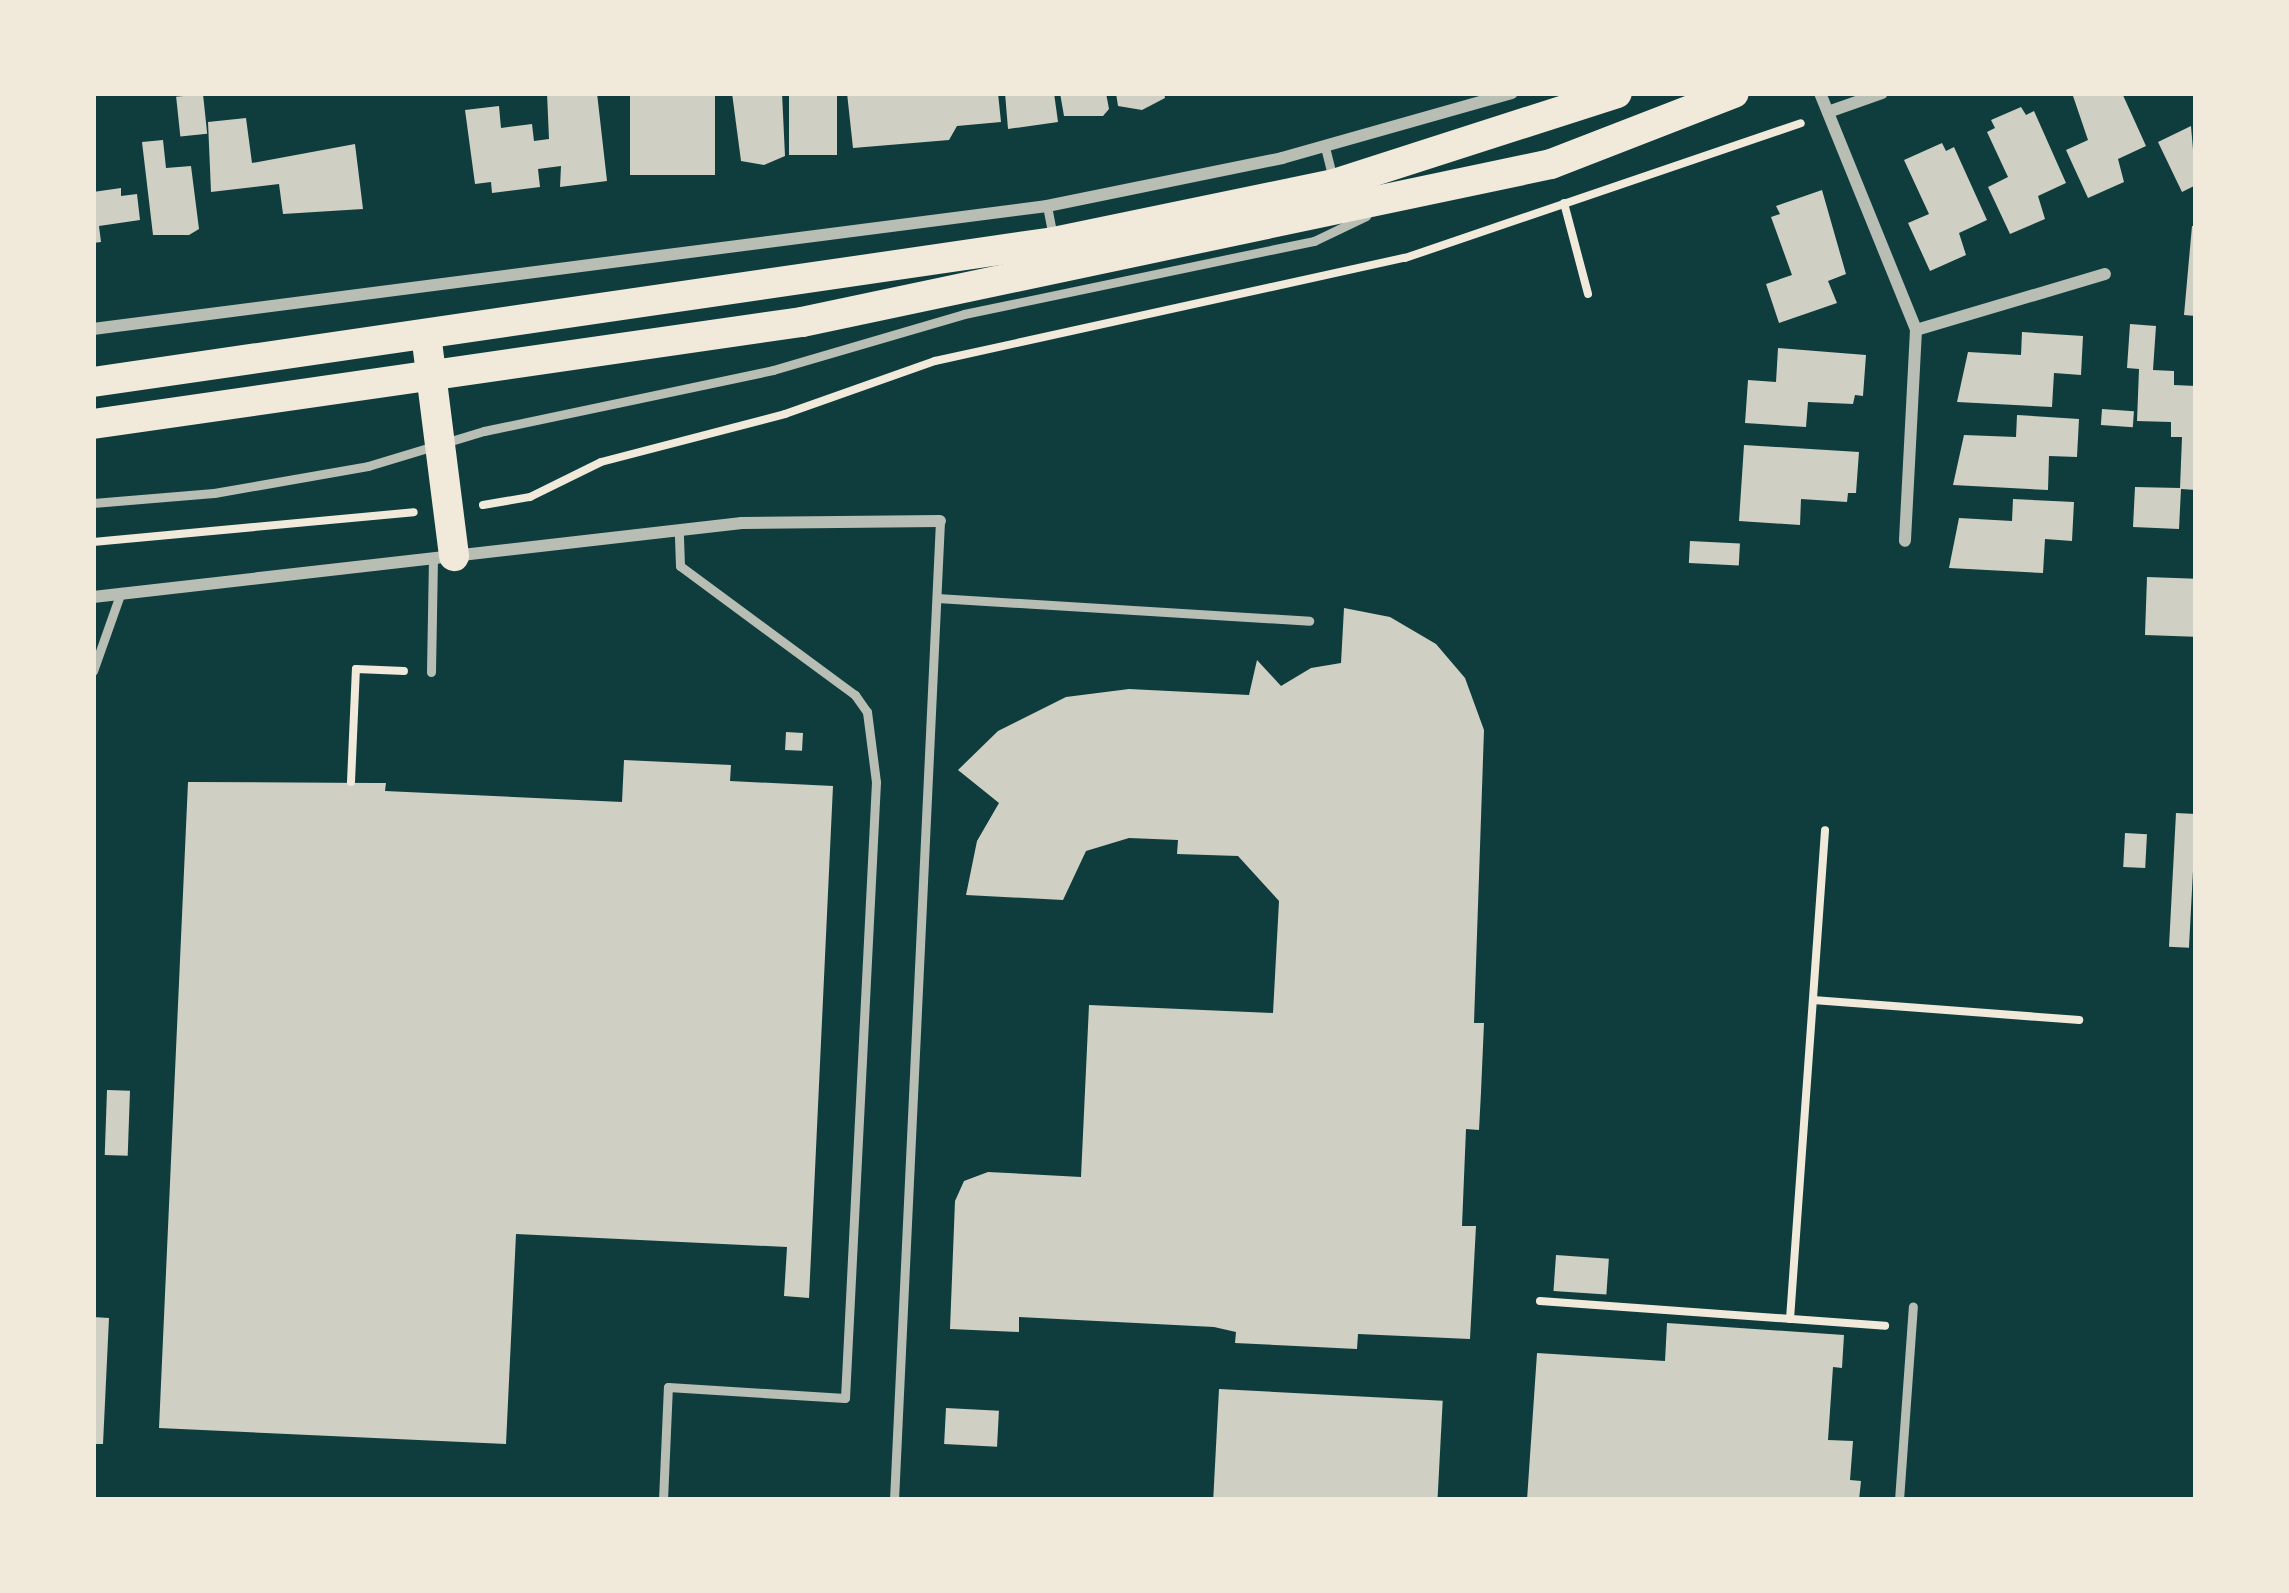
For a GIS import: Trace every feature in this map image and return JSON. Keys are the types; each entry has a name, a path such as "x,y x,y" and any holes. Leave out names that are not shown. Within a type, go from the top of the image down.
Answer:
{"main road":[{"path":"93,424 431,381 782,326 1336,196 1617,93"},
{"path":"93,382 1054,242 1336,196 1403,197 1581,156 1734,93"},
{"path":"426,334 448,508 443,557"}],"street":[{"path":"93,329 1047,206 1325,147 1512,93"},
{"path":"1820,93 1916,330 1905,542"},
{"path":"1828,112 1882,93"},
{"path":"1916,330 2105,274"},
{"path":"93,597 679,530 831,517 940,521"}],"lane":[{"path":"1325,147 1336,196"},
{"path":"93,503 247,489 773,370 964,314 1314,241 1403,197"},
{"path":"1047,206 1054,242"},
{"path":"894,1500 940,521"},
{"path":"664,1500 668,1387 845,1398 876,782 867,712 855,694 680,566 679,530"},
{"path":"431,672 443,557"},
{"path":"93,671 121,592"},
{"path":"937,598 1309,621"},
{"path":"1899,1500 1913,1307"}],"path":[{"path":"93,542 530,497 601,462 935,361 1405,258 1565,207 1828,112"},
{"path":"1565,207 1588,294"},
{"path":"351,782 356,670 431,672"},
{"path":"1790,1319 1825,830"},
{"path":"1813,1000 2079,1020"},
{"path":"1540,1301 1912,1328"}],"building":[{"path":"547,93 597,93 607,181 560,187 561,166 538,169 540,187 492,193 491,182 475,184 465,110 499,106 501,128 532,124 534,141 549,139"},
{"path":"630,93 715,93 715,175 630,175"},
{"path":"732,93 782,93 785,156 764,165 741,161"},
{"path":"789,93 837,93 837,155 789,155"},
{"path":"847,93 998,93 1001,122 957,126 949,140 853,148"},
{"path":"1005,93 1054,93 1058,122 1008,129"},
{"path":"1060,93 1106,93 1109,109 1103,116 1064,116"},
{"path":"1116,93 1164,93 1165,98 1142,110 1118,106"},
{"path":"2072,93 2122,93 2146,146 2118,159 2124,182 2088,198 2066,150 2088,140"},
{"path":"203,94 207,134 180,137 176,97"},
{"path":"2021,107 2026,115 2034,111 2066,183 2038,196 2045,219 2010,234 1988,187 2008,177 1987,132 1995,128 1991,120"},
{"path":"246,118 252,163 355,144 363,209 283,214 279,184 211,192 208,122"},
{"path":"2191,126 2196,185 2182,192 2158,142"},
{"path":"163,140 166,168 191,166 199,229 189,235 153,235 142,142"},
{"path":"1942,143 1946,151 1954,147 1987,220 1959,233 1966,255 1930,271 1908,223 1929,214 1904,160"},
{"path":"121,188 121,196 137,194 140,220 99,226 101,242 93,243 93,192"},
{"path":"1822,190 1846,274 1828,281 1837,303 1779,323 1766,284 1792,275 1771,217 1780,214 1776,206"},
{"path":"2192,226 2196,226 2196,316 2184,315"},
{"path":"2130,324 2156,326 2153,370 2174,371 2174,385 2196,386 2196,490 2181,489 2179,529 2133,527 2135,487 2180,488 2182,437 2171,437 2171,422 2137,421 2139,369 2127,368"},
{"path":"2022,332 2083,336 2081,375 2054,373 2052,407 1957,402 1968,352 2021,355"},
{"path":"1778,348 1866,355 1863,396 1855,395 1853,404 1808,402 1806,427 1745,423 1748,380 1776,382"},
{"path":"2102,409 2134,411 2133,427 2101,425"},
{"path":"2017,415 2079,419 2077,457 2049,456 2048,490 1953,485 1964,435 2016,437"},
{"path":"1744,445 1859,452 1856,493 1848,493 1847,502 1801,499 1800,525 1739,521"},
{"path":"2013,499 2074,502 2072,541 2045,539 2043,573 1949,568 1959,518 2012,521"},
{"path":"1690,541 1740,544 1739,566 1689,563"},
{"path":"2147,577 2196,579 2194,637 2145,635"},
{"path":"1344,608 1390,617 1436,644 1465,678 1484,730 1474,1023 1484,1023 1481,1092 1479,1130 1466,1129 1462,1226 1476,1226 1470,1339 1358,1334 1357,1349 1235,1343 1236,1332 1214,1327 1019,1317 1019,1332 950,1329 955,1201 964,1181 988,1172 1081,1177 1089,1005 1273,1013 1279,901 1238,856 1177,854 1178,840 1129,838 1086,851 1063,900 966,895 977,841 999,803 958,770 998,731 1066,697 1129,689 1249,695 1257,660 1281,686 1311,668 1341,663"},
{"path":"786,732 803,733 802,751 785,750"},
{"path":"624,760 731,765 730,781 833,786 809,1298 784,1296 787,1247 516,1234 506,1444 159,1428 188,782 386,783 385,791 622,802"},
{"path":"2176,813 2196,814 2189,948 2169,947"},
{"path":"2125,833 2147,834 2145,868 2123,867"},
{"path":"107,1090 130,1091 128,1156 105,1155"},
{"path":"1556,1255 1609,1259 1606,1295 1553,1291"},
{"path":"93,1317 109,1318 103,1444 93,1444"},
{"path":"1667,1323 1844,1335 1842,1368 1833,1367 1828,1440 1853,1441 1850,1480 1861,1481 1859,1500 1527,1500 1537,1353 1665,1361"},
{"path":"1219,1389 1443,1401 1437,1500 1213,1500"},
{"path":"946,1408 999,1411 997,1447 944,1444"}]}
